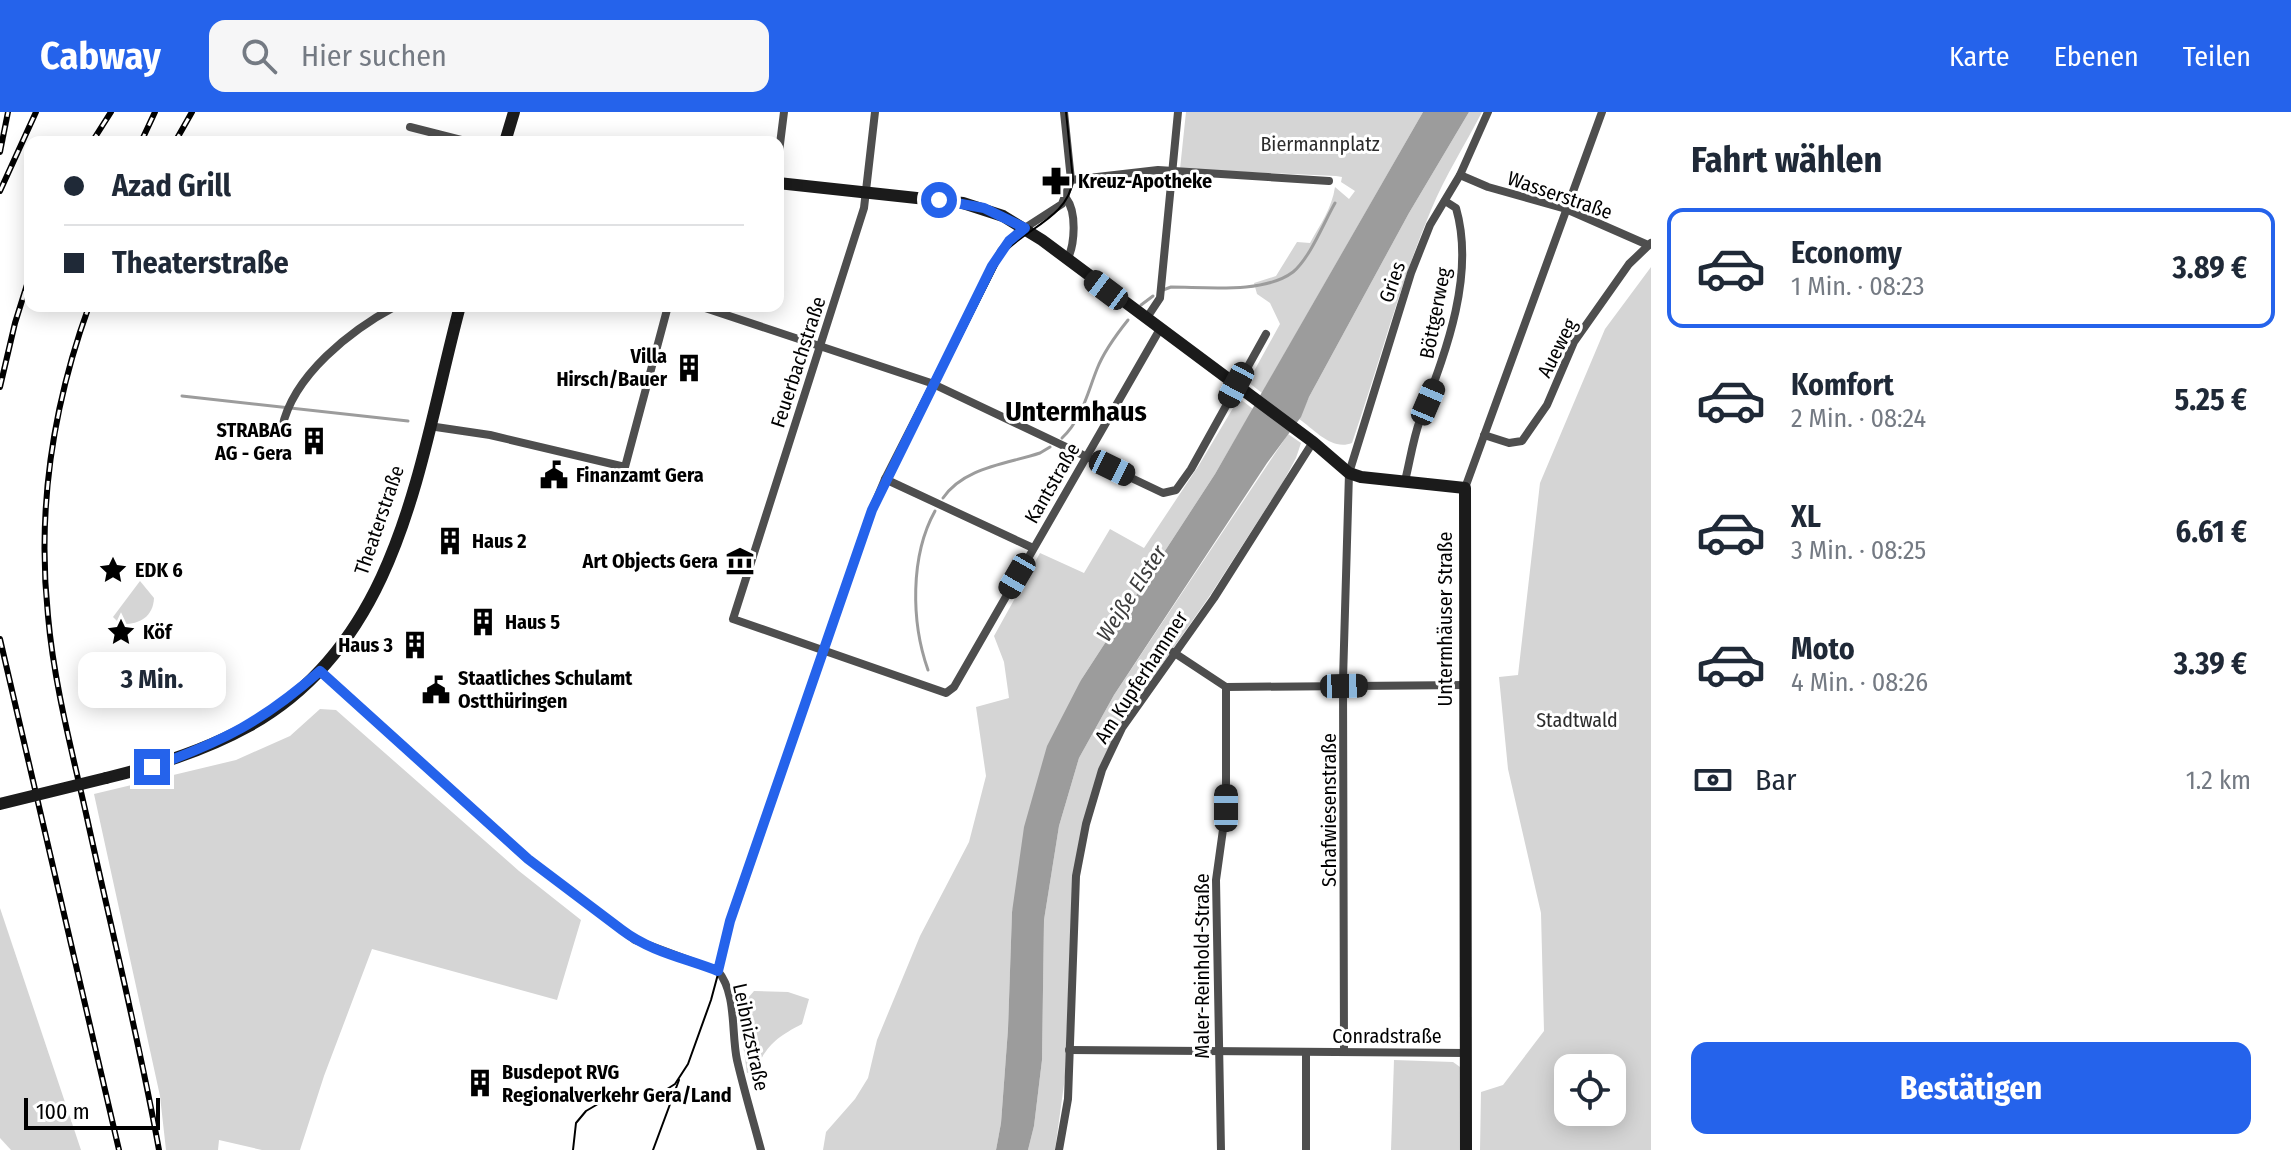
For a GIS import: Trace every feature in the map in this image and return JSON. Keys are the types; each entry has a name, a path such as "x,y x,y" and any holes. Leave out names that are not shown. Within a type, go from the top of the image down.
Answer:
{"main road":[{"path":"507,136 514,112"},
{"path":"784,184 971,205 1003,216 1025,228 1309,439 1349,473 1361,477 1465,488"},
{"name":"Theaterstraße","path":"0,804 152,767 224,739 280,706 320,671 344,644 376,593 409,507 458,312"},
{"name":"Untermhäuser Straße","path":"1465,488 1466,1150"}],"street":[{"path":"781,136 784,112"},
{"name":"Feuerbachstraße","path":"824,651 733,619 864,208 875,112"},
{"path":"1064,112 1071,180 1066,198 1072,208 1073,227 1067,261"},
{"path":"1146,319 1160,298 1178,112"},
{"name":"Gries","path":"1349,473 1411,273 1430,225 1460,175 1488,112"},
{"name":"Untermhäuser Straße","path":"1465,488 1602,112"},
{"path":"410,127 445,136"},
{"path":"1071,180 1173,170 1329,181"},
{"name":"Wasserstraße","path":"1460,175 1488,187 1566,209 1650,244"},
{"name":"Leibnizstraße","path":"761,1150 737,1058 730,997 724,978 718,971 730,921 885,479 996,259 1009,241 1056,209 1066,198"},
{"name":"Böttgerweg","path":"1405,481 1419,423 1436,382 1453,321 1462,252 1456,208 1445,201"},
{"name":"Aueweg","path":"1484,435 1509,443 1522,441 1547,405 1574,342 1629,264 1650,244"},
{"path":"282,428 291,400 342,340 386,312"},
{"path":"429,426 490,435 625,467 666,312"},
{"path":"717,312 933,384 1163,493 1176,490 1191,469 1239,388 1266,334"},
{"name":"Kantstraße","path":"824,651 946,693 954,687 1160,329"},
{"name":"Am Kupferhammer","path":"1059,1150 1068,1099 1076,876 1086,824 1102,770 1122,728 1214,598 1309,439"},
{"name":"Schafwiesenstraße","path":"1344,1052 1343,636 1349,473"},
{"path":"885,479 1033,548"},
{"path":"1173,652 1226,687 1466,685"},
{"path":"320,671 528,859 635,940 718,971"},
{"name":"Maler-Reinhold-Straße","path":"1221,1150 1216,880 1226,808 1226,687"},
{"name":"Conradstraße","path":"1069,1050 1468,1053"},
{"name":"Conradstraße","path":"1306,1052 1306,1150"}],"green space":[{"name":"Biermannplatz","path":"1186,112 1423,112 1262,393 1248,382 1280,324 1270,303 1257,294 1254,283 1276,276 1297,242 1310,243 1328,209 1335,187 1349,199 1355,191 1341,182 1342,177 1336,176 1180,169"},
{"path":"1469,112 1482,112 1431,210 1352,443 1331,442 1299,419 1409,213"},
{"name":"Stadtwald","path":"1651,267 1651,1150 1480,1150 1481,1092 1503,1085 1544,1031 1541,913 1508,769 1499,677 1518,675 1540,483 1605,329"},
{"path":"1239,398 1253,409 1215,474 1081,680 1012,912 1008,1029 996,1150 823,1150 826,1132 855,1099 868,1078 877,1040 920,936 969,842 986,776 976,707 1009,698 1004,662 994,636 1040,553 1084,573 1110,529 1144,548"},
{"path":"1288,434 1301,443 1283,482 1211,594 1117,729 1096,777 1072,896 1065,1077 1055,1150 1028,1150 1042,1060 1044,920 1059,826 1079,758 1114,695"},
{"path":"140,581 154,598 151,611 143,619 120,624 113,617"},
{"path":"320,709 336,710 519,871 581,920 557,1000 372,949 300,1150 262,1150 219,1140 218,1150 166,1150 160,1096 94,794 236,760 290,736"},
{"path":"0,908 81,1150 11,1150 0,1138"},
{"path":"754,991 788,992 809,999 802,1024 774,1042 755,1070 747,1073 741,1030 742,1005"},
{"path":"1394,1060 1453,1062 1460,1067 1461,1150 1391,1150"}],"shaded area":[{"path":"1423,112 1469,112 1409,213 1301,417 1267,463 1114,695 1079,758 1059,826 1044,920 1042,1060 1034,1126 1028,1150 996,1150 1008,1029 1012,912 1024,827 1047,746 1081,680 1215,474"}],"waterway":[{"path":"1163,290 1171,287 1251,286 1281,279 1293,272 1305,258 1335,203"},
{"path":"1141,305 1153,296"},
{"path":"1062,438 1079,414 1103,356 1128,320"},
{"path":"182,396 408,421"},
{"path":"943,498 962,479 974,473 1040,453 1050,447"},
{"path":"928,670 918,631 916,589 921,548 935,511"}],"tram line":[{"path":"573,1150 576,1123 586,1111 603,1101 664,1091 675,1084 688,1064 711,1000 732,922 874,511 1002,255 1054,213 1069,193 1073,180 1066,112"},
{"path":"653,1150 679,1080"}],"railway":[{"path":"0,152 8,112"},
{"path":"25,136 36,112"},
{"path":"96,136 111,112"},
{"path":"144,136 155,112"},
{"path":"178,136 192,112"},
{"path":"0,191 24,138"},
{"path":"0,387 24,294"},
{"path":"87,312 66,381 51,459 45,537 48,616 64,717 159,1150"},
{"path":"0,639 119,1150"}],"place":[{"name":"Kreuz-Apotheke","path":"1056,181"},
{"name":"Villa Hirsch/Bauer","path":"689,368"},
{"name":"STRABAG AG - Gera","path":"314,441"},
{"name":"Finanzamt Gera","path":"554,475"},
{"name":"Haus 2","path":"450,541"},
{"name":"Art Objects Gera","path":"740,561"},
{"name":"EDK 6","path":"113,570"},
{"name":"Haus 5","path":"483,622"},
{"name":"Köf","path":"121,632"},
{"name":"Haus 3","path":"415,645"},
{"name":"Staatliches Schulamt Ostthüringen","path":"436,690"},
{"name":"Busdepot RVG Regionalverkehr Gera/Land","path":"480,1083"}],"district":[{"name":"Untermhaus","path":"1076,411"}],"route":[{"path":"152,767 198,751 251,725 280,706 320,671 528,859 635,940 718,971 730,921 872,510 992,266 1009,241 1025,228 984,208 939,200"}],"water label":[{"name":"Weiße Elster","path":"1131,593"}]}
